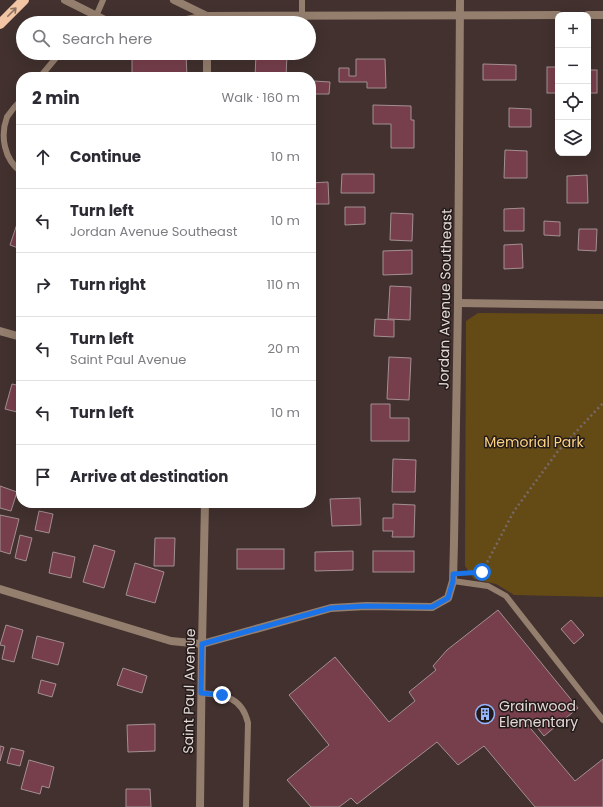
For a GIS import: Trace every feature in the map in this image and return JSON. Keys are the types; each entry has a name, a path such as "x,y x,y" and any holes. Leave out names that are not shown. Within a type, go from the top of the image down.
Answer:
{"main road":[{"path":"0,24 24,0"}],"street":[{"path":"65,0 89,16"},
{"path":"174,0 202,16"},
{"name":"Jordan Avenue Southeast","path":"202,644 331,608 366,606 432,607 448,598 453,577 458,303 460,0"},
{"path":"302,16 555,15"},
{"path":"591,15 603,15"},
{"path":"207,60 207,72"},
{"path":"458,303 603,305"},
{"path":"0,331 16,336"},
{"name":"Saint Paul Avenue","path":"200,807 205,508"},
{"path":"0,589 172,641 202,644"}],"lane":[{"path":"97,16 103,0"},
{"path":"302,0 302,16"},
{"path":"44,72 54,60"},
{"path":"16,106 7,117 2,128 2,145 5,154 16,168"},
{"path":"453,577 488,586 506,596 603,720"},
{"path":"201,693 229,697 239,704 246,715 248,723 246,807"}],"path":[{"path":"453,577 482,572 514,511 558,451 603,403"}],"green space":[{"name":"Memorial Park","path":"478,313 603,314 603,597 514,595 496,584 474,579 465,566 466,321"}],"building":[{"path":"356,59 385,59 386,88 367,88 367,82 339,82 339,68 349,68 349,76 356,76"},
{"path":"132,60 186,60 187,72 132,72"},
{"path":"256,60 287,60 286,72 255,72"},
{"path":"483,64 516,65 516,80 483,80"},
{"path":"547,67 555,67 555,93 547,93"},
{"path":"591,70 597,70 597,93 591,93"},
{"path":"316,81 330,82 329,94 316,94"},
{"path":"373,105 411,106 411,120 414,120 414,148 391,148 391,124 373,124"},
{"path":"509,108 531,109 531,127 509,127"},
{"path":"505,150 527,151 527,178 504,178"},
{"path":"342,174 374,174 374,193 341,193"},
{"path":"587,175 588,203 567,203 567,176"},
{"path":"328,182 329,204 316,204 316,183"},
{"path":"345,207 365,207 365,224 345,225"},
{"path":"524,208 524,231 504,231 504,209"},
{"path":"391,213 413,214 412,241 390,240"},
{"path":"544,221 560,222 560,236 544,235"},
{"path":"16,227 16,247 10,245"},
{"path":"579,229 597,229 596,251 578,250"},
{"path":"522,244 523,268 504,269 504,245"},
{"path":"412,250 412,274 383,275 383,251"},
{"path":"390,286 411,287 410,320 388,319"},
{"path":"375,319 394,320 394,337 374,336"},
{"path":"389,357 411,358 409,400 387,399"},
{"path":"12,384 16,385 16,412 5,409"},
{"path":"371,404 390,404 390,418 409,418 409,441 371,441"},
{"path":"393,459 416,460 415,492 392,492"},
{"path":"0,486 16,492 11,511 0,508"},
{"path":"360,498 361,525 332,526 330,499"},
{"path":"393,504 415,505 414,537 392,537 393,531 383,531 383,518 393,518"},
{"path":"39,511 53,514 49,533 35,530"},
{"path":"0,515 19,519 10,554 0,551"},
{"path":"20,535 32,538 26,561 15,558"},
{"path":"155,538 175,538 174,566 154,566"},
{"path":"94,545 115,551 104,588 83,582"},
{"path":"237,549 284,549 284,569 237,569"},
{"path":"353,551 353,570 315,571 315,552"},
{"path":"373,551 414,551 414,572 373,572"},
{"path":"53,552 75,557 71,578 49,573"},
{"path":"135,563 164,572 155,603 126,595"},
{"name":"Grainwood Elementary","path":"498,610 578,708 544,736 531,720 526,723 575,781 603,759 603,807 535,807 484,746 458,765 437,742 357,804 351,798 339,807 311,807 287,780 329,745 289,695 335,657 389,722 415,701 409,692 436,670 433,666 447,650"},
{"path":"571,620 584,635 574,644 561,629"},
{"path":"6,625 23,630 14,662 2,659 5,646 0,645"},
{"path":"37,636 64,643 58,665 32,658"},
{"path":"123,668 147,676 142,693 117,685"},
{"path":"41,680 56,684 52,697 38,693"},
{"path":"155,724 155,751 128,752 127,725"},
{"path":"0,746 4,747 0,761"},
{"path":"11,748 24,751 20,766 7,763"},
{"path":"29,760 54,767 49,788 42,786 40,794 21,789"},
{"path":"126,789 150,789 151,807 126,807"}],"place":[{"name":"Grainwood Elementary","path":"485,714"}],"route":[{"path":"222,695 201,693 202,644 331,608 403,605 432,607 448,598 453,581 453,574 482,572"}]}
